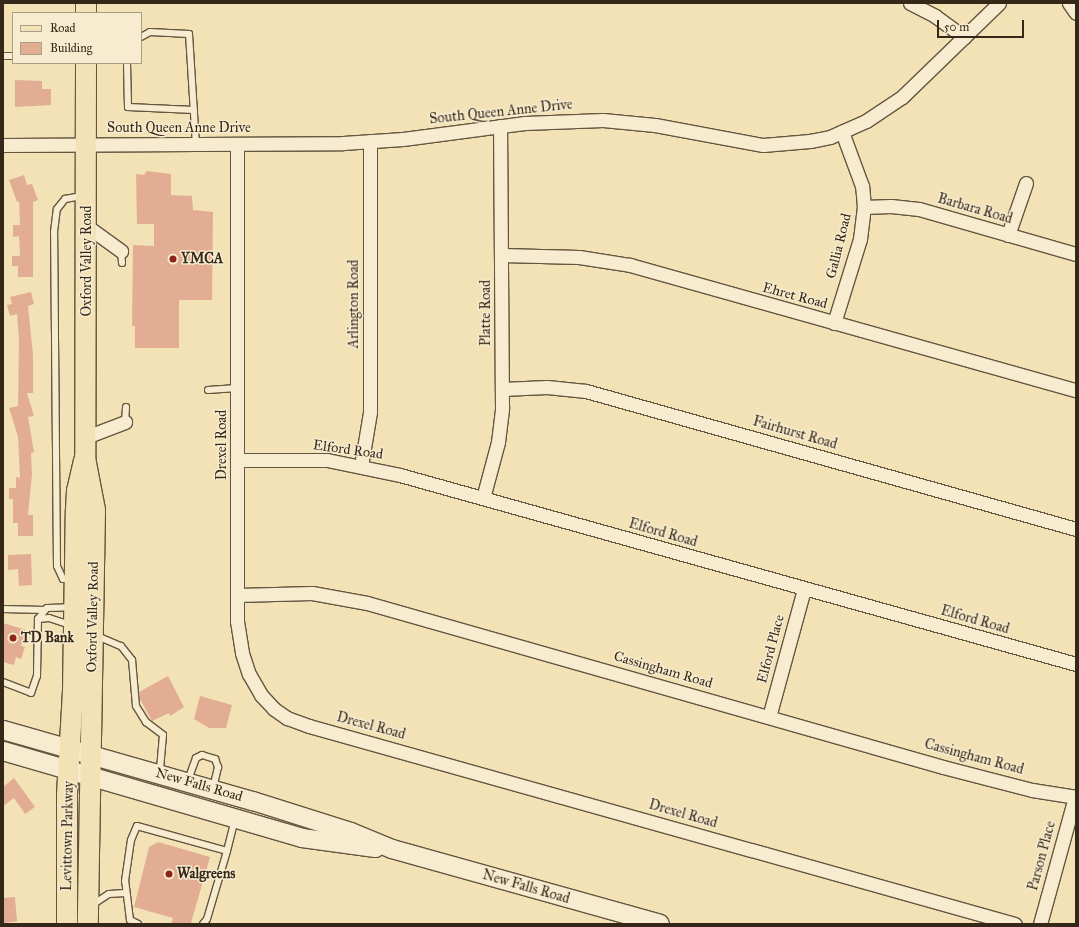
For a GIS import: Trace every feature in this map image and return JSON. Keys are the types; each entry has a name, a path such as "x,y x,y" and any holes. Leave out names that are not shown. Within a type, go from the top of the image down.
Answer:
{"main road":[{"name":"Oxford Valley Road","path":"70,749 77,614 75,578 77,491 85,458 86,437 88,227 86,64"},
{"name":"Oxford Valley Road","path":"85,458 95,510 89,642 93,667 89,777"},
{"name":"New Falls Road","path":"3,730 213,789 351,832 392,849 660,924"},
{"name":"Levittown Parkway","path":"67,924 68,771 70,749"},
{"name":"New Falls Road","path":"3,751 302,838 392,849"},
{"name":"Levittown Parkway","path":"89,777 89,916"}],"street":[{"path":"910,3 935,16 964,38"},
{"name":"South Queen Anne Drive","path":"3,145 237,144 370,141 566,120 614,120 763,145 810,142 842,132 866,121 902,97 999,3"},
{"path":"1069,3 1076,13"},
{"name":"Platte Road","path":"483,498 498,442 502,389 500,126"},
{"name":"Gallia Road","path":"834,323 860,239 864,207 862,186 842,132"},
{"name":"Arlington Road","path":"361,466 370,412 370,141"},
{"name":"Drexel Road","path":"237,144 239,636 249,674 261,695 288,718 309,726 1015,924"},
{"path":"1008,235 1026,183"},
{"name":"Barbara Road","path":"864,207 891,206 918,209 1076,254"},
{"path":"88,227 122,257"},
{"name":"Ehret Road","path":"502,255 578,257 630,265 1076,390"},
{"name":"Fairhurst Road","path":"502,389 547,387 586,391 1076,529"},
{"path":"86,437 125,422"},
{"name":"Elford Road","path":"238,460 327,460 361,466 483,498 1076,664"},
{"name":"Elford Place","path":"769,717 804,589"},
{"name":"Cassingham Road","path":"238,594 312,593 338,596 996,781 1076,797"},
{"name":"Parson Place","path":"1040,924 1076,797"}],"lane":[{"path":"142,36 150,32 189,34 196,144"},
{"path":"127,64 128,107 194,110"},
{"path":"75,578 63,579 57,566 54,232 57,209 65,199 88,194"},
{"path":"208,390 238,388"},
{"path":"125,422 126,407"},
{"path":"3,609 45,610 62,606 77,614"},
{"path":"3,682 31,693 37,676 38,619 45,610"},
{"path":"38,619 77,614"},
{"path":"89,642 121,646 132,660 136,706 146,722 162,735 160,774"},
{"path":"187,782 196,758 202,755 215,759 218,767 213,789"},
{"path":"203,924 207,919 235,818"},
{"path":"138,924 130,920 125,893 131,840 137,826 227,851"},
{"path":"89,916 109,894 125,893"}],"building":[{"path":"15,80 42,81 42,89 51,89 51,105 15,107"},
{"path":"147,171 171,174 171,195 192,196 193,210 213,212 212,300 179,300 179,348 135,348 135,326 132,326 133,245 154,246 154,224 137,224 136,174 144,175"},
{"path":"24,175 27,185 32,184 38,200 33,202 33,277 18,277 18,266 12,266 12,256 20,256 19,236 13,237 13,225 20,225 19,201 17,202 9,180"},
{"path":"31,292 34,304 28,306 33,355 33,393 27,393 34,416 28,417 34,452 31,453 32,474 28,515 33,515 33,536 18,536 18,523 13,523 13,499 9,499 9,488 16,488 16,477 20,478 18,437 9,408 18,406 19,341 17,314 10,316 7,305 12,304 10,297"},
{"path":"31,554 32,585 19,586 18,569 8,570 8,555"},
{"name":"TD Bank","path":"3,623 26,630 21,646 25,647 21,659 16,657 14,665 3,662"},
{"path":"168,676 184,707 170,716 169,713 152,721 140,699 139,692"},
{"path":"200,696 232,705 226,728 209,728 194,719"},
{"path":"14,778 35,807 25,814 14,798 3,806 3,787"},
{"path":"158,842 210,857 191,923 171,924 173,918 134,907 149,847"},
{"path":"15,897 17,921 4,923 3,898"}],"place":[{"name":"YMCA","path":"173,259"},
{"name":"TD Bank","path":"13,638"},
{"name":"Walgreens","path":"169,874"}]}
